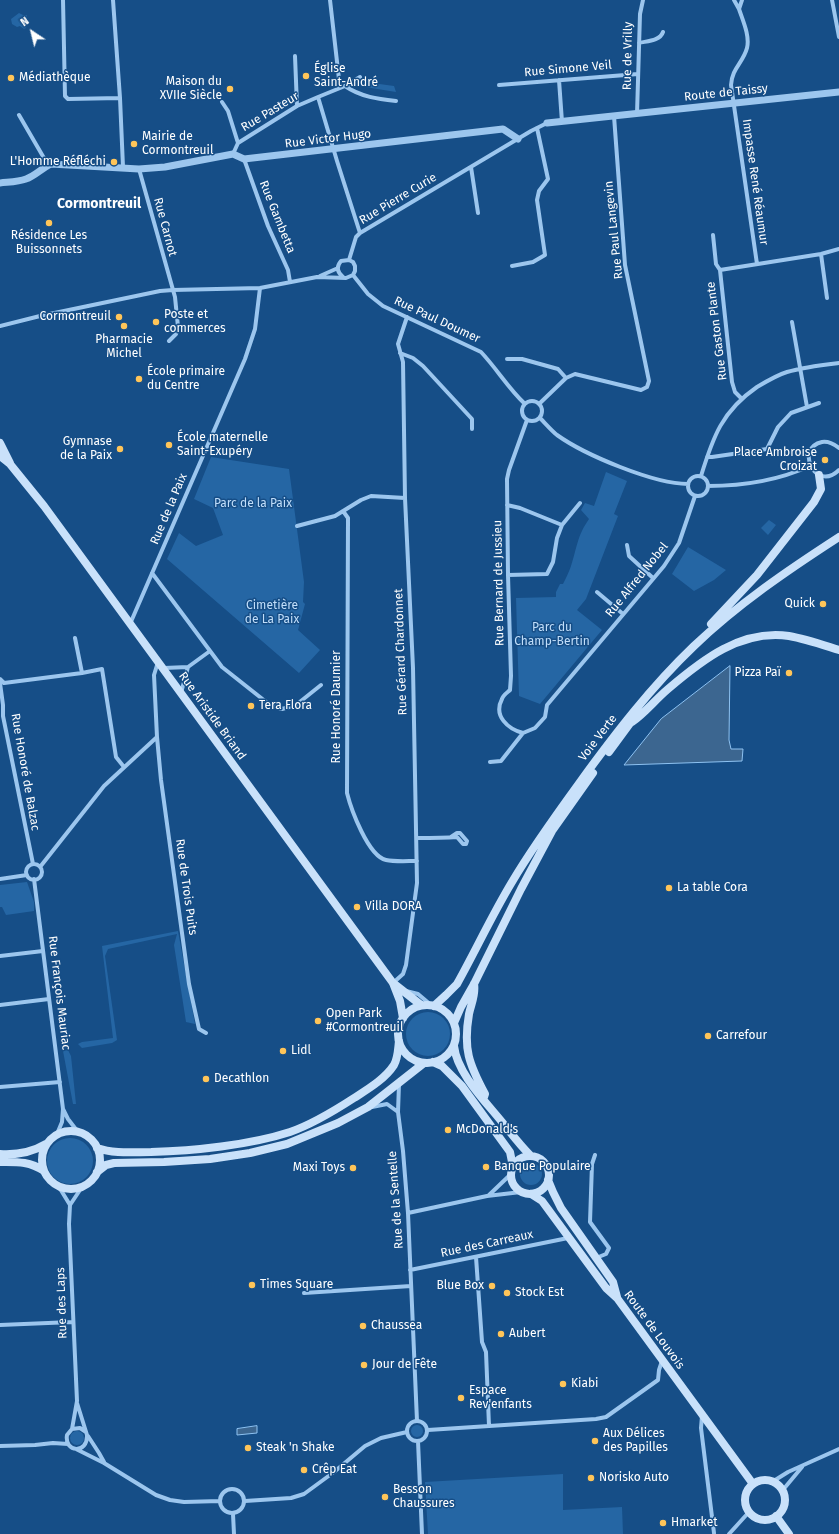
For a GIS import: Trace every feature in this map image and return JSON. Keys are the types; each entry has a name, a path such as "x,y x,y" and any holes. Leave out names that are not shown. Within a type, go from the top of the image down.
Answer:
{"main road":[{"name":"Rue Aristide Briand","path":"1,449 10,464 44,506 393,983 400,1001 403,1018"},
{"path":"695,645 697,638 724,612 758,575 814,502 821,489 818,475"},
{"name":"Voie Verte","path":"432,1005 446,995 457,984 512,883 554,818 622,725 652,690 695,645 748,599 794,566 839,537"},
{"name":"Voie Verte","path":"454,1023 521,889 552,832 631,722 678,668 751,602 798,568 839,542"},
{"path":"631,722 640,716 685,674 715,654 736,643 755,637 790,636 839,650"},
{"name":"Rue Aristide Briand","path":"393,983 421,1005"},
{"path":"474,984 476,992 469,1012 467,1044 468,1057 485,1094 484,1100"},
{"path":"433,1062 450,1072 510,1152 514,1184 521,1192 531,1194 542,1190 548,1180 549,1174 546,1163 539,1158 530,1155 484,1100 466,1075 455,1054 454,1046 456,1038 454,1023 450,1015 443,1009 432,1005 421,1005 408,1012 399,1025 399,1041 402,1049 408,1056 415,1060 433,1062 442,1059 454,1046"},
{"path":"97,1148 115,1152 163,1152 251,1142 290,1132 334,1111 367,1090 385,1076 394,1064 399,1041"},
{"path":"46,1144 42,1153 44,1171 47,1177 59,1187 66,1189 82,1187 106,1165 114,1163 210,1159 250,1153 286,1144 338,1123 368,1107 424,1062"},
{"path":"0,1154 18,1155 35,1150 46,1144 57,1134 64,1132 78,1132 88,1136 97,1148 100,1156 100,1164 97,1172"},
{"path":"512,1170 520,1158 530,1155"},
{"path":"0,1162 26,1162 35,1165 44,1171"},
{"path":"548,1180 552,1192 562,1208 613,1282 617,1298"},
{"name":"Route de Louvois","path":"531,1194 542,1201 606,1288 617,1298 753,1484"},
{"path":"765,1480 772,1482 780,1487 784,1502 780,1513 776,1516 770,1519 759,1519 749,1512 745,1501 748,1489 758,1481 765,1480"},
{"path":"776,1516 789,1534"}],"street":[{"path":"63,0 65,96 68,99 120,98"},
{"path":"113,0 123,167"},
{"path":"330,0 340,88"},
{"name":"Rue de Vrilly","path":"637,114 640,14 643,0"},
{"name":"Impasse René Réaumur","path":"734,0 739,9 747,34 747,48 732,77 731,85 757,264"},
{"path":"739,9 742,0"},
{"path":"832,0 839,37"},
{"path":"639,43 657,39 663,32"},
{"path":"295,56 297,106"},
{"name":"Rue Simone Veil","path":"499,85 638,74"},
{"path":"318,97 345,86 360,77"},
{"path":"559,80 562,122"},
{"path":"345,86 360,94 373,98 396,101"},
{"name":"Route de Taissy","path":"614,116 839,92"},
{"name":"Rue Pasteur","path":"233,154 238,143 297,106 318,97 360,233"},
{"path":"222,102 228,111 238,143"},
{"path":"19,116 48,165"},
{"path":"547,124 614,116"},
{"name":"Rue Paul Langevin","path":"566,378 576,374 635,390 647,388 649,381 625,264 614,116"},
{"name":"Rue Pierre Curie","path":"349,260 356,237 360,233 518,139 547,124"},
{"path":"512,266 534,262 545,255 537,200 539,191 548,179 537,128"},
{"name":"Rue Victor Hugo","path":"244,159 503,130 518,139"},
{"path":"0,183 25,180 51,164 139,169 165,168 233,154 244,159"},
{"name":"Rue Gambetta","path":"244,159 268,226 288,270 290,282"},
{"path":"471,167 478,212"},
{"name":"Rue Carnot","path":"139,169 173,290 178,327 176,334 169,341"},
{"name":"Rue Gaston Plante","path":"713,236 716,264 720,270 732,382 735,392 742,399"},
{"path":"720,270 821,254 839,249"},
{"path":"821,254 827,298"},
{"path":"0,326 40,316 173,290 260,288 317,277 346,278 353,275 355,271 353,262 349,260 341,261 338,268 340,275 343,277"},
{"path":"317,277 338,268"},
{"name":"Rue Paul Doumer","path":"353,275 368,294 383,306 481,352 513,393 524,404"},
{"name":"Rue de la Paix","path":"130,624 245,359 255,328 260,288"},
{"name":"Rue Gérard Chardonnet","path":"393,983 403,974 406,965 417,883 413,668 405,498 403,362 398,344 407,317"},
{"path":"792,322 807,407"},
{"path":"400,353 413,358 423,366 472,419 472,428"},
{"path":"507,359 522,359 558,369 566,378 539,404"},
{"path":"701,476 717,431 730,411 742,399 767,381 786,372 839,363"},
{"path":"533,401 539,404 542,409 540,418 533,421 527,420 522,413 524,404 533,401"},
{"path":"707,456 712,458 767,449 778,427 791,413 819,404"},
{"path":"540,418 556,434 584,451 651,478 680,484 688,484"},
{"name":"Rue Bernard de Jussieu","path":"523,733 512,730 502,720 499,710 502,698 510,690 507,479 527,420"},
{"path":"839,448 832,443 827,442 818,444 810,451 809,461 810,466 818,475 839,476"},
{"path":"708,486 741,484 781,476 810,466"},
{"path":"832,475 839,470"},
{"path":"701,476 706,480 708,486 704,494 695,496 688,490 688,484 691,478 701,476"},
{"path":"297,526 335,516 361,500 372,496 405,498"},
{"name":"Rue Alfred Nobel","path":"523,733 535,728 544,717 547,704 664,566 679,543 695,496"},
{"path":"508,575 547,574 553,562 562,525 580,504"},
{"path":"507,505 520,508 562,525"},
{"name":"Rue Honoré Daumier","path":"343,512 348,518 346,793 352,810 370,847 377,856 386,860 417,861"},
{"path":"626,545 629,556 653,578"},
{"path":"152,573 222,667 270,705 282,709 296,705 321,685"},
{"path":"597,592 623,614"},
{"path":"75,638 82,673"},
{"path":"181,694 188,667 210,650"},
{"path":"160,665 188,667"},
{"name":"Rue de Trois Puits","path":"160,665 154,675 160,780 189,984 199,1029 206,1033"},
{"path":"0,679 4,683 102,669 116,757 124,767"},
{"name":"Rue Honoré de Balzac","path":"0,683 3,716 33,864"},
{"path":"490,762 501,761 523,733"},
{"path":"0,879 27,875 34,880 40,876 40,867 104,786 157,737"},
{"path":"417,838 451,838"},
{"path":"27,875 27,868 33,864 40,867"},
{"name":"Rue François Mauriac","path":"34,880 63,1109"},
{"path":"0,956 43,951"},
{"path":"403,990 418,994 432,1005"},
{"path":"0,1004 49,999"},
{"name":"Rue de la Sentelle","path":"399,1081 398,1112 408,1213 417,1421"},
{"path":"0,1087 60,1082"},
{"path":"338,1123 375,1106 387,1104 398,1112"},
{"path":"63,1109 78,1132"},
{"path":"57,1134 62,1122 63,1109"},
{"path":"595,1155 592,1164 590,1222 609,1248 606,1254 596,1258"},
{"path":"487,1196 512,1170"},
{"path":"59,1187 70,1205 82,1187"},
{"path":"408,1213 487,1196 521,1192"},
{"name":"Rue des Laps","path":"70,1205 69,1224 76,1401 72,1428"},
{"name":"Rue des Carreaux","path":"410,1270 569,1238"},
{"path":"476,1256 482,1342 486,1352 489,1426"},
{"path":"304,1293 411,1286"},
{"path":"0,1325 72,1322"},
{"path":"428,1430 596,1419 606,1417 658,1380 662,1361"},
{"name":"Rue des Laps","path":"76,1401 86,1433 99,1452 104,1463"},
{"path":"702,1415 701,1428 714,1533"},
{"path":"417,1421 424,1423 428,1430 426,1437 418,1441 410,1438 407,1432 409,1424 417,1421"},
{"path":"53,1443 67,1435 72,1428 80,1428 86,1433 88,1440 81,1448 71,1448 68,1444 67,1435"},
{"path":"245,1501 291,1498 304,1494 312,1490 365,1446 381,1438 407,1432"},
{"path":"418,1441 422,1534"},
{"path":"0,1446 53,1443 68,1444"},
{"name":"Rue des Laps","path":"76,1449 104,1463 156,1495 170,1500 184,1502 220,1501"},
{"path":"772,1482 788,1472 839,1449"},
{"path":"782,1491 802,1466"},
{"path":"232,1488 243,1494 245,1501 239,1512 233,1514 226,1512 221,1507 220,1501 221,1495 226,1490 232,1488"},
{"path":"729,1534 749,1512"},
{"path":"233,1514 234,1534"}],"green space":[{"path":"19,13 27,15 26,28 24,29 20,26 17,27 12,24 11,19"},
{"path":"365,82 394,86 396,92 361,85"},
{"path":"211,457 289,469 304,582 303,602 305,604 298,630 320,650 299,673 167,559 179,533 196,546 223,535 213,508 194,499"},
{"name":"Parc du Champ-Bertin","path":"606,472 627,481 614,514 618,516 586,599 577,610 602,630 540,704 519,696 516,598 556,597 556,592 560,584 563,584 568,573 580,537 589,519 581,510 585,503 594,506"},
{"path":"769,520 776,525 768,535 761,528"},
{"path":"688,547 726,570 714,580 694,591 672,574"},
{"path":"27,882 34,902 34,911 6,915 2,907 0,907 0,885"},
{"path":"178,931 195,1024 186,1022 174,945 177,934 108,949 105,956 117,1040 112,1043 82,1048 78,1044 82,1042 113,1038 102,946"},
{"path":"424,1012 432,1012 444,1018 450,1030 450,1038 444,1050 432,1056 424,1056 412,1050 406,1038 406,1030 412,1018"},
{"path":"68,1050 71,1056 76,1104 73,1104 63,1051"},
{"path":"65,1138 75,1138 83,1142 89,1148 93,1156 93,1166 89,1174 83,1180 75,1184 65,1184 57,1180 51,1174 47,1166 47,1156 51,1148 57,1142"},
{"path":"527,1163 535,1163 542,1170 542,1178 535,1185 527,1185 520,1178 520,1170"},
{"path":"417,1425 421,1427 423,1431 421,1435 417,1437 413,1435 411,1431 413,1427"},
{"path":"74,1431 80,1431 84,1435 84,1441 80,1445 74,1445 70,1441 70,1435"},
{"path":"563,1474 563,1510 622,1507 623,1534 428,1534 425,1482"}],"shaded area":[{"path":"730,666 729,740 731,749 743,749 742,761 624,765 661,719"},
{"path":"257,1426 257,1433 237,1435 237,1429"}],"place":[{"name":"Église Saint-André","path":"306,76"},
{"name":"Médiathèque","path":"11,78"},
{"name":"Maison du XVIIe Siècle","path":"230,89"},
{"name":"Mairie de Cormontreuil","path":"134,144"},
{"name":"L'Homme Réfléchi","path":"114,162"},
{"name":"Résidence Les Buissonnets","path":"49,223"},
{"name":"Cormontreuil","path":"119,317"},
{"name":"Poste et commerces","path":"156,322"},
{"name":"Pharmacie Michel","path":"124,326"},
{"name":"École primaire du Centre","path":"139,379"},
{"name":"École maternelle Saint-Exupéry","path":"169,445"},
{"name":"Gymnase de la Paix","path":"120,449"},
{"name":"Place Ambroise Croizat","path":"825,460"},
{"name":"Quick","path":"823,604"},
{"name":"Pizza Paï","path":"789,673"},
{"name":"Tera Flora","path":"251,706"},
{"name":"La table Cora","path":"669,888"},
{"name":"Villa DORA","path":"357,907"},
{"name":"Open Park #Cormontreuil","path":"318,1021"},
{"name":"Carrefour","path":"708,1036"},
{"name":"Lidl","path":"283,1051"},
{"name":"Decathlon","path":"206,1079"},
{"name":"McDonald's","path":"448,1130"},
{"name":"Banque Populaire","path":"486,1167"},
{"name":"Maxi Toys","path":"353,1168"},
{"name":"Times Square","path":"252,1285"},
{"name":"Blue Box","path":"492,1286"},
{"name":"Stock Est","path":"507,1293"},
{"name":"Chaussea","path":"363,1326"},
{"name":"Aubert","path":"501,1334"},
{"name":"Jour de Fête","path":"364,1365"},
{"name":"Kiabi","path":"563,1384"},
{"name":"Espace Rev'enfants","path":"461,1398"},
{"name":"Aux Délices des Papilles","path":"595,1441"},
{"name":"Steak 'n Shake","path":"248,1448"},
{"name":"Crêp Eat","path":"304,1470"},
{"name":"Norisko Auto","path":"591,1478"},
{"name":"Besson Chaussures","path":"385,1497"},
{"name":"Hmarket","path":"663,1523"}],"district":[{"name":"Cormontreuil","path":"99,204"}],"park label":[{"name":"Parc de la Paix","path":"253,504"},
{"name":"Cimetière de La Paix","path":"272,613"}]}
